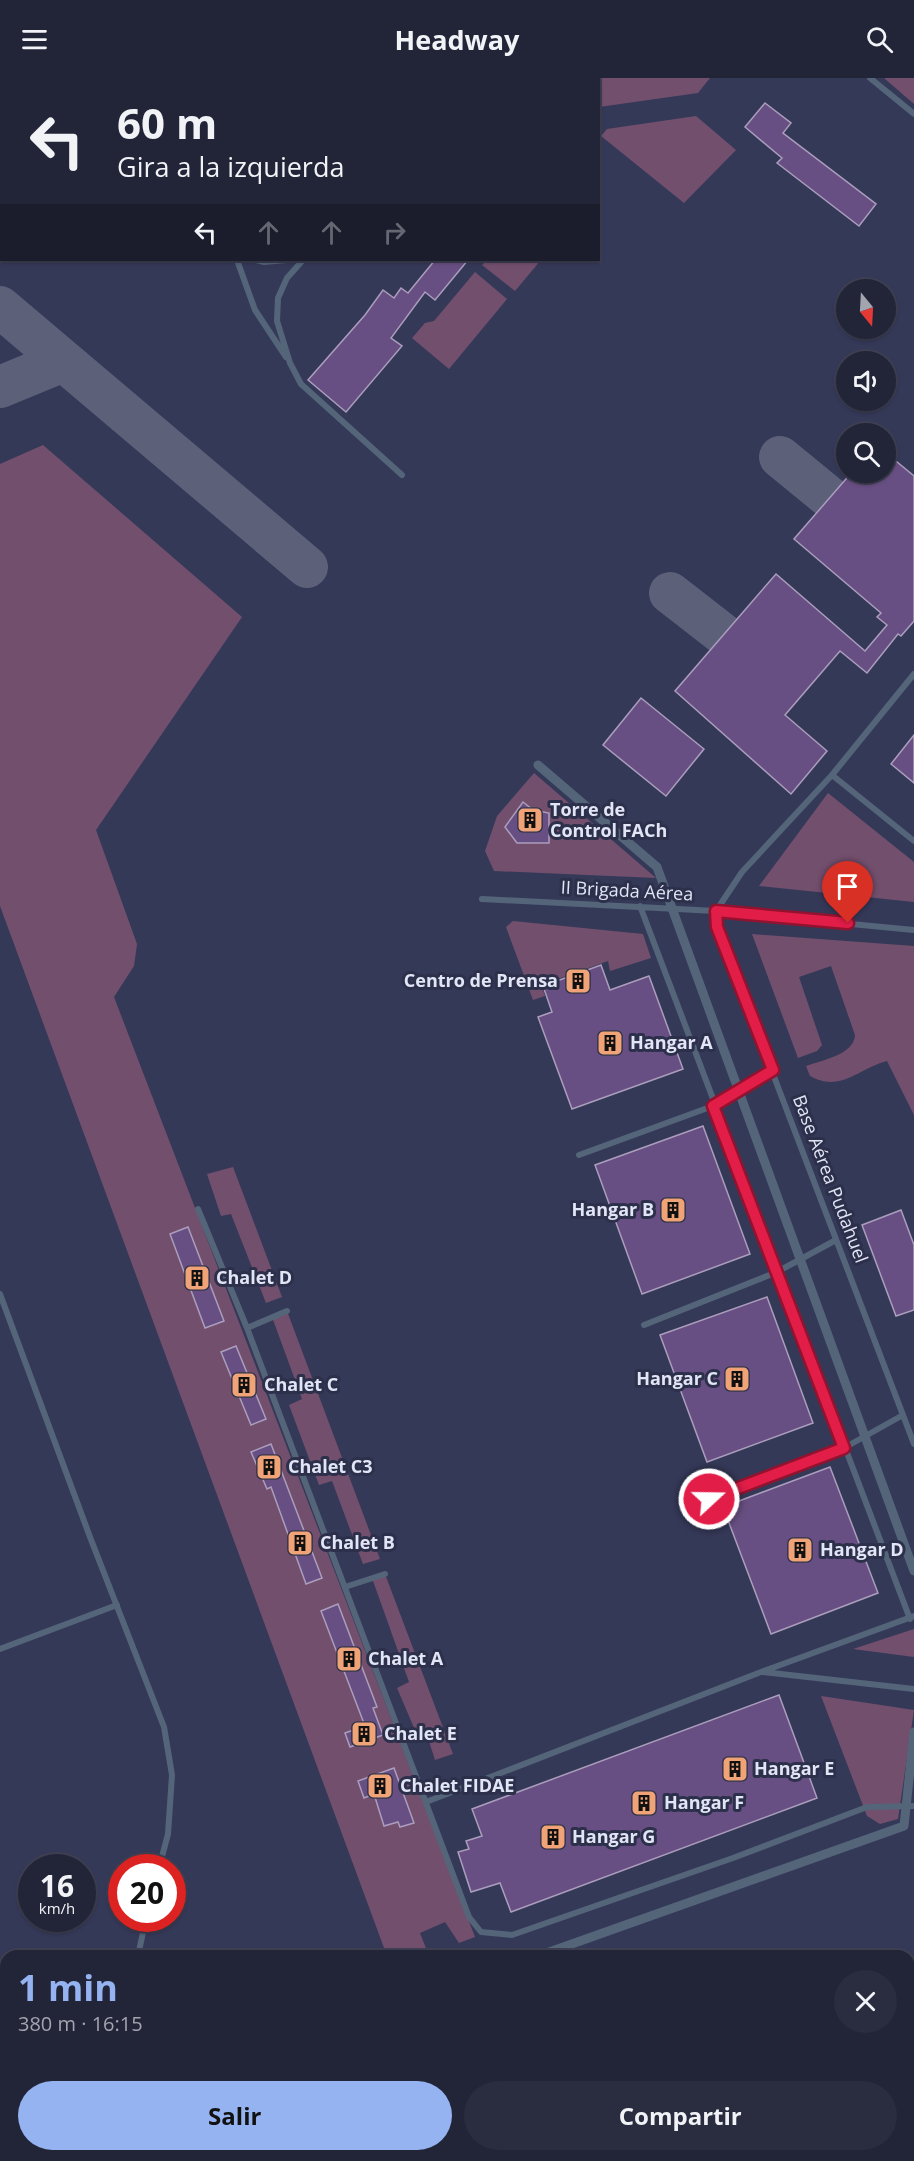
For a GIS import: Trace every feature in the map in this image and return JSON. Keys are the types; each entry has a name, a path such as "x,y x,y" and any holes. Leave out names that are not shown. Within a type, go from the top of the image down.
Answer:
{"street":[{"path":"538,765 657,867 914,1571"},
{"path":"555,1950 904,1826 910,1806 914,1732"}],"lane":[{"path":"870,78 914,114"},
{"path":"237,261 255,310 301,384 402,475"},
{"path":"260,261 276,261"},
{"path":"290,363 277,321 278,298 288,278 302,261"},
{"path":"716,911 742,872 832,775 914,674"},
{"path":"832,775 914,841"},
{"name":"II Brigada Aérea","path":"482,899 716,911 914,930"},
{"path":"426,1802 761,1672 912,1617 844,1448 639,906"},
{"name":"Base Aérea Pudahuel","path":"716,911 717,927 914,1444"},
{"path":"579,1155 713,1106 773,1070"},
{"path":"198,1209 247,1328 469,1917 482,1932 512,1935 733,1858 867,1807 910,1806"},
{"path":"644,1325 777,1272 836,1240"},
{"path":"0,1294 164,1727 171,1765 168,1834 163,1854"},
{"path":"247,1328 287,1311"},
{"path":"709,1499 844,1448 903,1415"},
{"path":"345,1587 385,1574"},
{"path":"0,1648 117,1605"},
{"path":"761,1672 914,1689"},
{"path":"139,1950 143,1932"}],"shaded area":[{"path":"600,78 914,78 914,1950 0,1950 0,261 600,261"},
{"path":"600,78 710,78 698,93 600,107"},
{"path":"884,78 914,78 914,104"},
{"path":"696,116 736,150 684,203 601,136 607,129"},
{"path":"486,261 540,261 515,291 482,265"},
{"path":"475,272 507,299 449,369 412,338 425,323 434,321"},
{"path":"43,445 242,617 96,830 137,944 134,966 114,997 475,1937 459,1943 445,1922 420,1933 427,1950 385,1950 0,906 0,464"},
{"path":"534,773 656,878 494,871 485,851 497,816"},
{"path":"828,793 914,862 914,902 759,886"},
{"path":"513,921 643,934 651,958 610,971 608,961 541,985 545,996 533,1000 506,927"},
{"path":"752,934 914,946 914,1115 887,1061 840,1081 821,1081 810,1076 806,1066 843,1052 853,1042 855,1035 831,966 799,977 822,1045 817,1051 798,1058"},
{"path":"233,1167 282,1297 266,1303 231,1214 221,1216 207,1174"},
{"path":"287,1311 380,1559 363,1564 332,1481 319,1485 289,1405 302,1399 272,1317"},
{"path":"385,1574 453,1754 435,1760 427,1735 418,1737 397,1688 409,1682 372,1578"},
{"path":"914,1629 914,1657 853,1649"},
{"path":"821,1696 914,1710 898,1819 880,1824 867,1816"}],"building":[{"path":"765,103 791,123 783,133 876,204 859,226 777,163 782,158 745,127"},
{"path":"434,261 467,261 435,300 425,292 391,338 402,346 346,412 308,380 365,315 383,290 394,298 401,288 408,293"},
{"path":"896,461 914,476 914,621 901,636 898,634 867,673 840,651 785,715 827,751 791,794 675,691 776,574 865,651 887,625 877,617 881,613 794,539 842,483 896,483"},
{"path":"641,698 704,749 666,796 603,745"},
{"path":"914,735 914,783 891,764"},
{"name":"Torre de Control FACh","path":"523,802 533,810 549,813 549,843 517,843 505,827"},
{"name":"Hangar A","path":"601,965 610,990 649,976 683,1069 572,1109 538,1017 552,1012 543,986"},
{"name":"Hangar B","path":"703,1126 750,1254 642,1294 595,1165"},
{"path":"901,1210 914,1245 914,1310 896,1316 862,1225"},
{"name":"Chalet D","path":"188,1227 224,1321 205,1328 170,1234"},
{"name":"Hangar C","path":"767,1297 813,1423 707,1462 660,1335"},
{"name":"Chalet C","path":"236,1346 266,1419 251,1425 221,1352"},
{"path":"271,1444 322,1578 306,1584 271,1487 267,1489 251,1452"},
{"name":"Hangar D","path":"830,1467 878,1593 771,1634 723,1507"},
{"name":"Chalet A","path":"338,1604 377,1707 373,1708 383,1735 350,1747 345,1733 365,1726 321,1611"},
{"path":"779,1695 817,1798 511,1912 500,1883 471,1892 458,1852 469,1849 466,1841 482,1836 472,1809"},
{"path":"394,1768 414,1823 400,1827 398,1822 384,1826 374,1794 364,1798 358,1781"}],"taxiway":[{"path":"0,307 307,567"},
{"path":"0,387 63,361"},
{"path":"780,457 830,498"},
{"path":"670,593 724,635"}],"place":[{"name":"Torre de Control FACh","path":"530,820"},
{"name":"Centro de Prensa","path":"578,981"},
{"name":"Hangar A","path":"610,1043"},
{"name":"Hangar B","path":"673,1210"},
{"name":"Chalet D","path":"197,1278"},
{"name":"Hangar C","path":"737,1379"},
{"name":"Chalet C","path":"244,1385"},
{"name":"Chalet C3","path":"269,1467"},
{"name":"Chalet B","path":"300,1543"},
{"name":"Hangar D","path":"800,1550"},
{"name":"Chalet A","path":"349,1659"},
{"name":"Chalet E","path":"364,1734"},
{"name":"Hangar E","path":"735,1769"},
{"name":"Chalet FIDAE","path":"380,1786"},
{"name":"Hangar F","path":"644,1803"},
{"name":"Hangar G","path":"553,1837"}],"route":[{"path":"709,1499 844,1448 713,1106 773,1070 717,927 716,911 848,923"}]}
